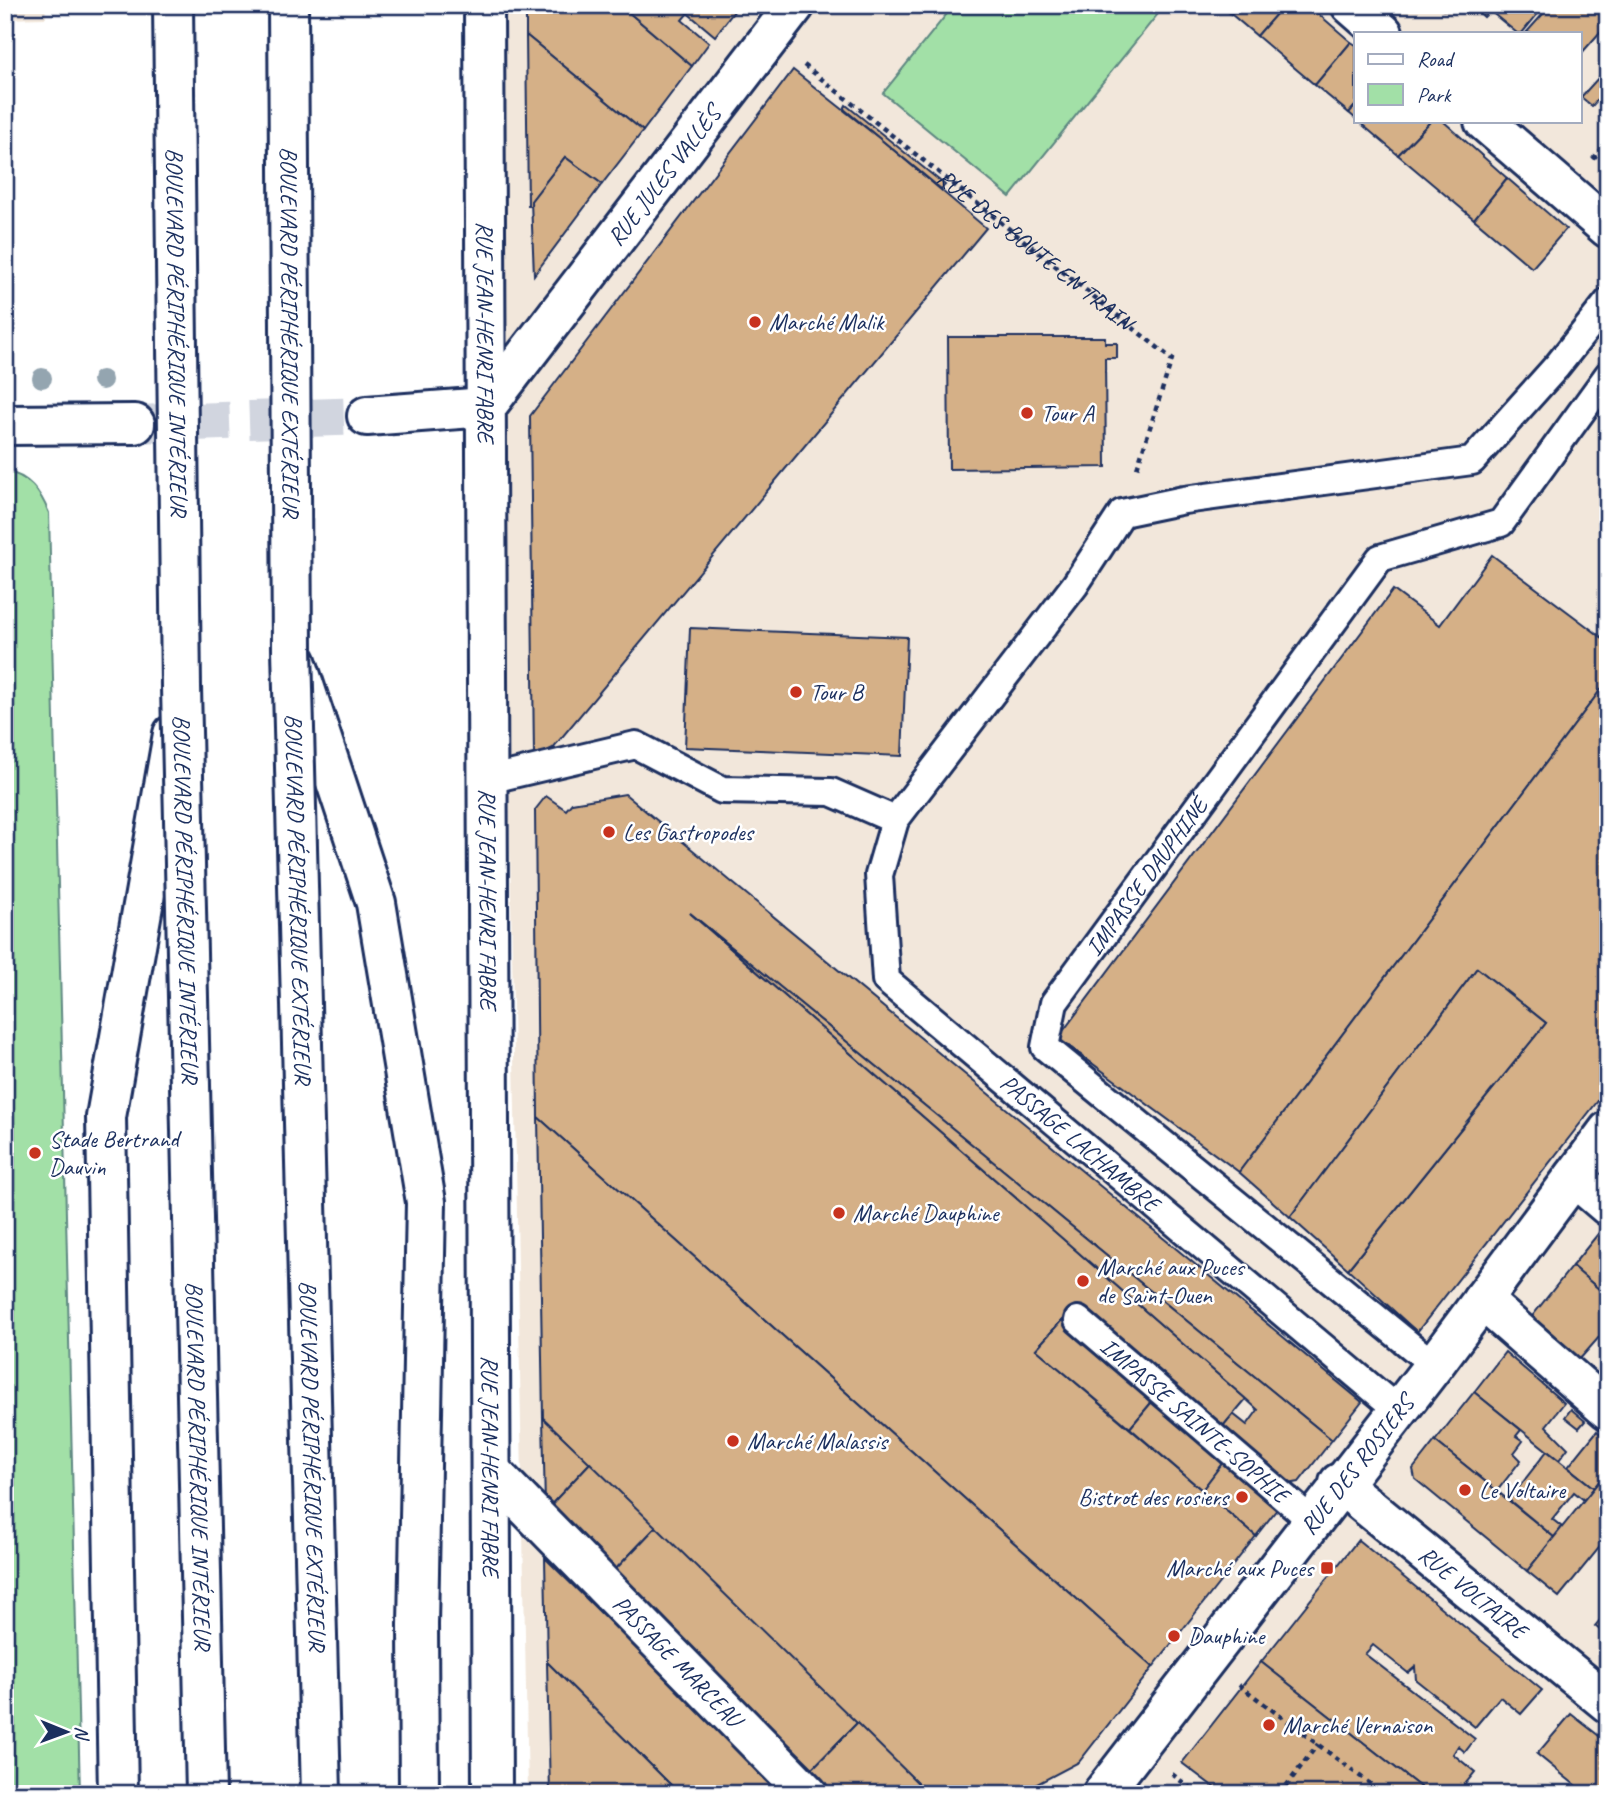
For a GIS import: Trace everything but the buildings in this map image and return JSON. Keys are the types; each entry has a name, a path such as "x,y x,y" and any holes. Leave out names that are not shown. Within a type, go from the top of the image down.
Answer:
{"main road":[{"name":"BOULEVARD PÉRIPHÉRIQUE INTÉRIEUR","path":"173,5 181,687 206,1794"},
{"name":"BOULEVARD PÉRIPHÉRIQUE EXTÉRIEUR","path":"288,5 292,649 321,1794"},
{"name":"RUE JEAN-HENRI FABRE","path":"484,5 492,1794"},
{"name":"RUE JULES VALLÈS","path":"486,407 795,5"},
{"path":"1351,5 1382,32"},
{"path":"1485,122 1608,228"},
{"path":"367,416 486,407"},
{"path":"5,425 135,424"},
{"path":"292,649 376,903 426,1202 418,1625 419,1794"},
{"path":"118,1794 106,1117 181,687"},
{"name":"RUE DES ROSIERS","path":"1102,1794 1339,1483 1434,1365 1608,1131"},
{"path":"1574,1177 1608,1206"},
{"path":"1482,1300 1608,1410"},
{"name":"PASSAGE MARCEAU","path":"491,1471 808,1794"},
{"name":"RUE VOLTAIRE","path":"1339,1483 1608,1703"}],"lane":[{"path":"488,780 636,745 722,790 831,792 895,820 1076,585 1122,513 1184,500 1472,461 1557,366 1608,302"},
{"name":"IMPASSE DAUPHINÉ","path":"1434,1365 1045,1047 1054,1003 1380,558 1501,523 1608,375"},
{"name":"PASSAGE LACHAMBRE","path":"895,820 879,875 886,979 1398,1410"},
{"name":"IMPASSE SAINTE-SOPHIE","path":"1078,1320 1311,1520"}],"path":[{"name":"RUE DES BOUTE EN TRAIN","path":"770,38 1172,359 1122,513"},
{"path":"1205,1659 1373,1786"},
{"path":"1280,1794 1318,1744"},
{"path":"1168,1771 1198,1794"}],"shaded area":[{"path":"5,5 45,5 46,18 5,19"},
{"name":"Marché aux Puces de Saint-Ouen","path":"494,5 1608,5 1608,1794 528,1794"}],"green space":[{"path":"954,5 1157,5 1162,9 1010,197 883,93"},
{"name":"Stade Bertrand Dauvin","path":"5,471 21,477 33,486 49,513 80,1794 5,1794"}],"tunnel":[{"path":"135,424 367,416"}],"place":[{"name":"Marché Malik","path":"755,322"},
{"name":"Tour A","path":"1027,413"},
{"name":"Tour B","path":"796,692"},
{"name":"Les Gastropodes","path":"609,832"},
{"name":"Stade Bertrand Dauvin","path":"35,1153"},
{"name":"Marché Dauphine","path":"839,1213"},
{"name":"Marché aux Puces de Saint-Ouen","path":"1083,1281"},
{"name":"Marché Malassis","path":"733,1441"},
{"name":"Le Voltaire","path":"1465,1490"},
{"name":"Bistrot des rosiers","path":"1242,1497"},
{"name":"Marché aux Puces","path":"1327,1568"},
{"name":"Dauphine","path":"1174,1636"},
{"name":"Marché Vernaison","path":"1269,1725"}]}
